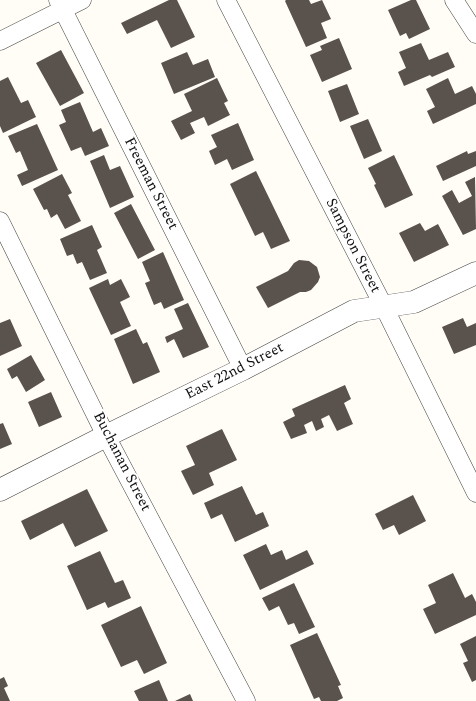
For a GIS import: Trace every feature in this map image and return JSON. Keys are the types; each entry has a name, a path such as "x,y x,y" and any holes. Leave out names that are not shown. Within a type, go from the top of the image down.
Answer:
{"street":[{"path":"0,41 60,5 82,0"},
{"name":"Sampson Street","path":"226,0 384,307 476,493"},
{"path":"454,0 476,34"},
{"name":"Freeman Street","path":"60,5 242,369"},
{"name":"Buchanan Street","path":"0,221 106,436 246,701"},
{"name":"East 22nd Street","path":"0,490 242,369 354,311 414,302 476,273"}],"building":[{"path":"169,0 177,0 195,37 171,48 157,20 127,34 121,23"},
{"path":"309,0 311,4 322,0 331,19 321,23 327,38 306,47 285,1"},
{"path":"411,0 416,0 430,29 409,39 406,33 400,36 388,10"},
{"path":"339,38 352,69 322,82 310,55 322,50 320,46"},
{"path":"421,43 429,60 448,52 455,67 432,77 430,75 404,86 398,72 406,68 399,52"},
{"path":"61,50 84,93 60,106 36,63"},
{"path":"187,52 193,65 208,59 215,77 174,94 161,63"},
{"path":"8,77 21,103 28,100 36,117 3,133 0,126 0,81"},
{"path":"217,78 228,101 224,103 230,115 208,126 204,117 190,123 195,133 181,140 171,121 192,111 184,94"},
{"path":"448,78 455,94 472,86 476,94 476,104 433,124 427,111 435,107 426,89"},
{"path":"347,84 359,114 340,122 328,91"},
{"path":"80,102 93,132 101,128 109,146 85,156 81,147 71,151 59,125 66,122 61,110"},
{"path":"368,119 382,151 364,159 350,126"},
{"path":"238,123 254,160 232,170 227,159 215,165 209,151 217,147 211,135"},
{"path":"37,124 58,170 22,186 17,175 28,170 20,151 16,153 8,136"},
{"path":"467,151 468,154 476,151 476,166 443,181 436,166"},
{"path":"104,155 110,170 120,166 134,197 110,208 90,161"},
{"path":"394,155 413,195 385,208 368,168"},
{"path":"256,171 290,241 271,249 263,232 255,236 230,184"},
{"path":"62,174 72,193 68,195 81,221 65,229 57,214 51,218 47,209 44,210 33,189"},
{"path":"475,177 476,229 463,235 442,196 452,190 459,203 472,196 465,182"},
{"path":"131,204 155,250 138,259 114,213"},
{"path":"420,223 425,231 438,224 449,245 414,262 399,233"},
{"path":"92,225 102,247 97,250 107,273 90,280 82,262 77,264 73,254 67,256 60,239"},
{"path":"163,252 184,300 164,309 161,302 154,305 145,283 150,281 142,262"},
{"path":"299,260 309,261 317,267 320,277 318,282 311,290 300,292 268,308 256,287 288,271 294,263"},
{"path":"108,279 110,285 121,279 130,297 120,302 131,326 111,335 89,288"},
{"path":"188,303 209,347 183,358 174,339 167,343 165,337 183,329 174,309"},
{"path":"463,318 467,327 476,323 476,345 454,354 442,327"},
{"path":"10,319 22,346 0,356 0,323"},
{"path":"136,329 143,344 147,342 160,372 133,384 114,339"},
{"path":"31,355 45,380 26,392 17,376 12,379 7,369"},
{"path":"345,385 351,399 344,403 353,424 337,431 329,415 321,419 324,427 316,431 312,421 304,425 307,433 291,439 283,422 295,416 292,409"},
{"path":"51,392 62,417 39,427 28,402"},
{"path":"3,423 12,444 0,449 0,424"},
{"path":"222,429 237,460 209,473 214,485 193,495 181,471 195,465 186,446"},
{"path":"242,486 256,515 263,512 269,526 235,542 222,514 211,519 204,503"},
{"path":"87,489 108,531 75,547 63,523 30,540 21,521"},
{"path":"413,495 426,521 399,535 394,525 383,530 375,514"},
{"path":"266,544 271,555 282,550 286,560 307,550 314,564 260,590 243,555"},
{"path":"100,551 115,583 123,580 131,598 108,608 105,602 87,610 67,566"},
{"path":"453,573 465,598 472,594 476,602 476,615 435,634 423,609 436,603 428,585"},
{"path":"294,583 315,627 299,634 294,623 288,625 279,606 269,611 262,598"},
{"path":"141,606 167,663 144,674 137,660 121,667 101,625"},
{"path":"317,633 341,685 338,686 343,698 337,701 321,701 319,697 314,699 290,645"},
{"path":"476,636 476,680 472,682 463,663 468,661 460,644"},
{"path":"4,677 8,686 4,688 10,701 0,701 0,679"},
{"path":"159,680 168,701 139,701 134,691"},
{"path":"190,694 193,701 175,701"}]}
